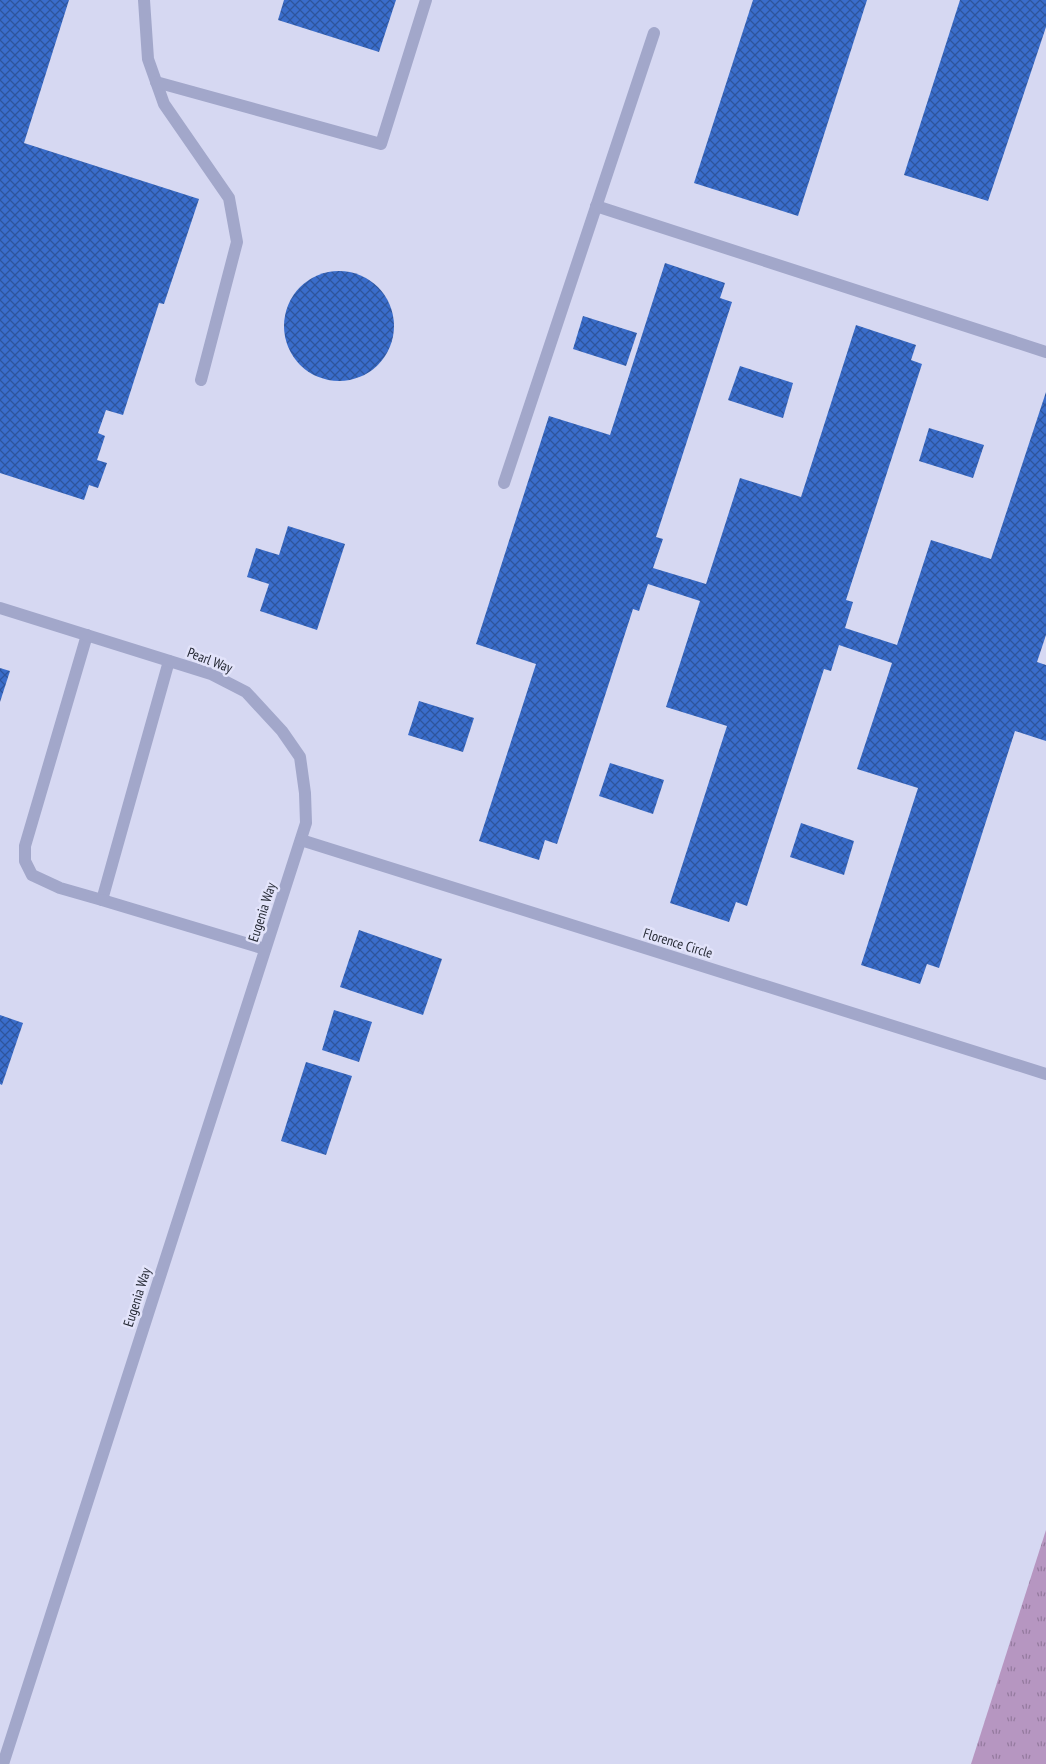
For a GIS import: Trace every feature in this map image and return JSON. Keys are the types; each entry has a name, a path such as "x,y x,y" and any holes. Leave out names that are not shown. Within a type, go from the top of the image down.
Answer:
{"street":[{"path":"144,0 148,59 164,104 229,198 237,242 201,380"},
{"path":"156,82 381,144 426,0"},
{"path":"504,483 654,33"},
{"path":"596,206 1046,352"},
{"name":"Pearl Way","path":"0,608 211,674 246,692 282,731 300,757 305,793 306,823 301,840"},
{"path":"87,635 25,846 25,861 32,875 60,888 265,949"},
{"path":"102,900 170,661"},
{"name":"Eugenia Way","path":"3,1764 301,840"},
{"name":"Florence Circle","path":"301,840 1046,1074"}],"green space":[{"path":"1046,1530 1046,1764 971,1764"}],"building":[{"path":"0,0 69,0 24,143 199,199 164,304 159,303 123,415 106,410 98,433 105,436 97,460 107,463 98,488 89,485 84,500 0,473"},
{"path":"284,0 396,0 379,52 278,20"},
{"path":"753,0 867,0 798,216 694,183"},
{"path":"960,0 1046,0 1046,27 988,201 904,175"},
{"path":"665,263 725,283 720,298 732,302 656,537 663,539 653,568 706,584 740,478 801,497 856,325 916,345 911,360 922,364 846,600 853,602 845,628 897,645 931,540 991,559 1046,392 1046,635 1037,662 1046,665 1046,741 1015,731 939,968 927,964 920,984 861,965 918,788 857,769 892,663 839,645 831,671 824,669 747,906 736,902 729,922 670,903 727,726 666,707 700,601 648,584 639,611 633,609 557,844 545,840 539,860 479,841 536,664 476,644 549,416 610,435"},
{"path":"339,271 360,275 378,287 390,305 394,326 390,347 378,365 360,377 339,381 318,377 300,365 288,347 284,326 288,305 300,287 318,275"},
{"path":"583,316 637,333 626,366 573,349"},
{"path":"740,366 793,383 783,418 728,400"},
{"path":"929,428 984,445 973,478 919,461"},
{"path":"288,526 345,544 317,630 260,611 269,584 247,577 256,548 279,555"},
{"path":"0,668 10,671 0,702"},
{"path":"419,701 474,718 463,752 408,735"},
{"path":"610,763 664,780 653,814 599,796"},
{"path":"801,823 854,841 844,875 790,857"},
{"path":"359,930 442,959 423,1015 340,987"},
{"path":"334,1010 372,1022 359,1062 322,1050"},
{"path":"0,1015 23,1023 2,1085 0,1084"},
{"path":"306,1062 352,1076 326,1155 281,1141"}]}
